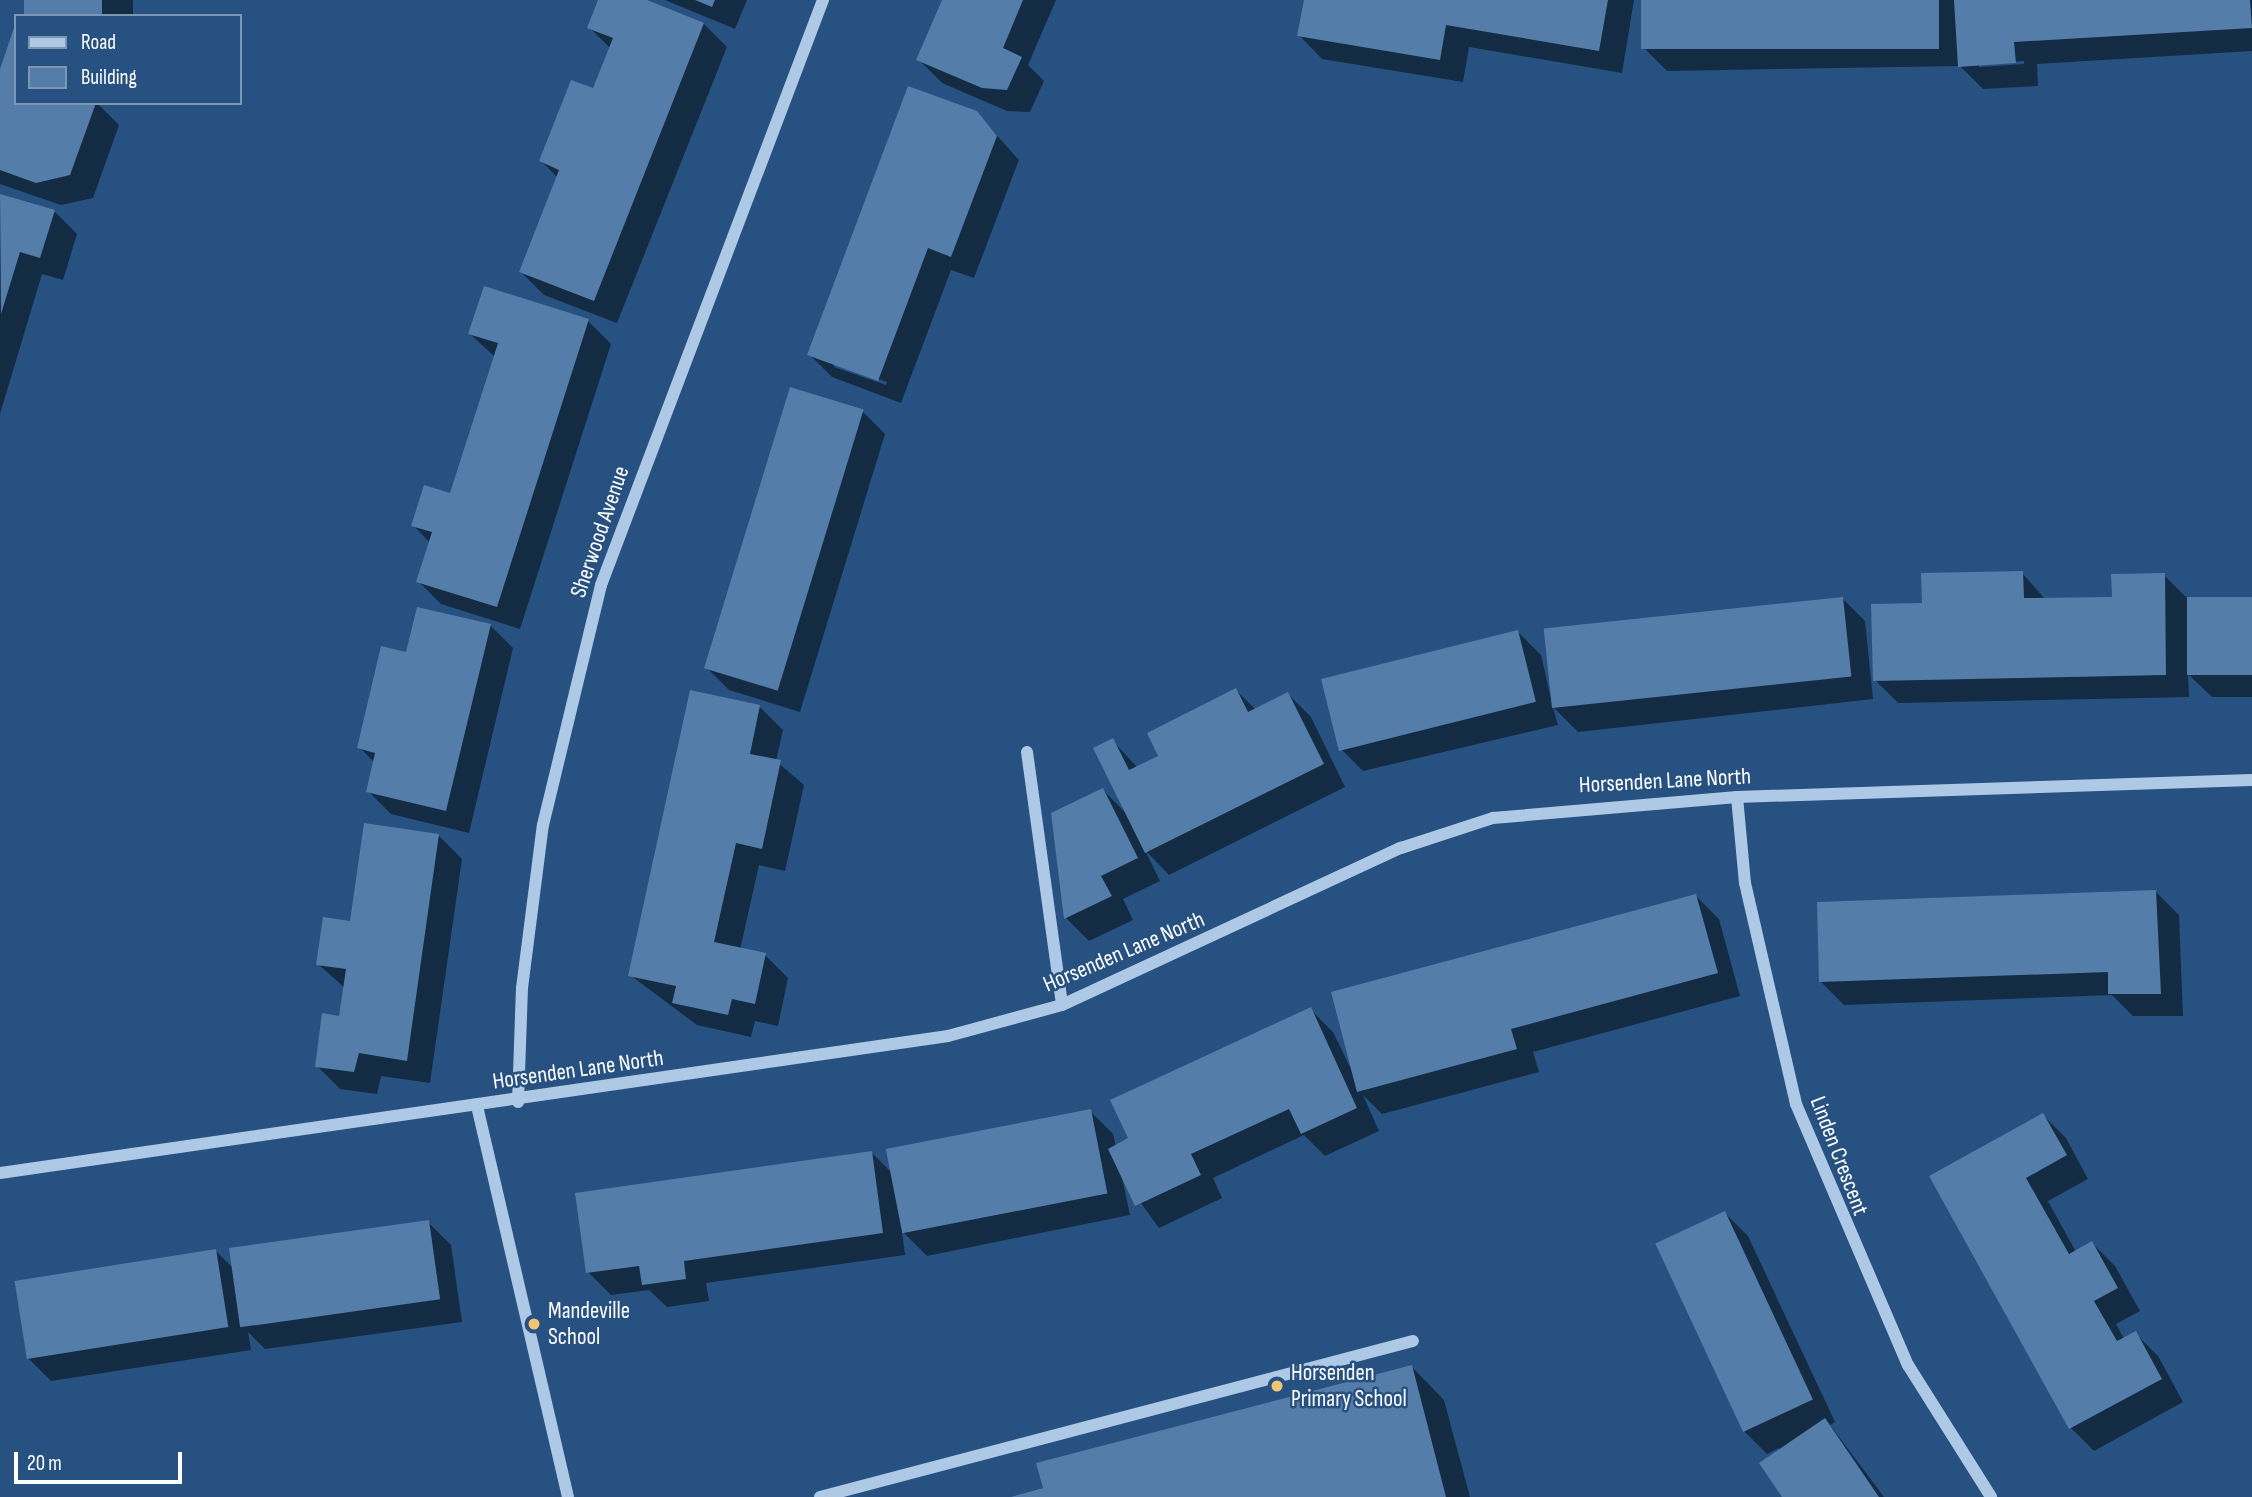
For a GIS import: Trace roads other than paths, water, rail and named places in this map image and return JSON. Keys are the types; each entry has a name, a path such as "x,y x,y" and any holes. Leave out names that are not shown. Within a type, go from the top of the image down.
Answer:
{"street":[{"name":"Sherwood Avenue","path":"517,1102 522,988 542,825 601,585 761,149 822,0"},
{"path":"1027,752 1062,1005"},
{"name":"Horsenden Lane North","path":"0,1173 517,1102 948,1036 1062,1005 1401,848 1493,818 1737,797 2252,780"},
{"name":"Linden Crescent","path":"1737,797 1745,883 1796,1104 1908,1366 1991,1497"},
{"path":"477,1106 568,1497"},
{"path":"820,1497 1413,1341"}],"place":[{"name":"Mandeville School","path":"534,1324"},
{"name":"Horsenden Primary School","path":"1277,1386"}]}
